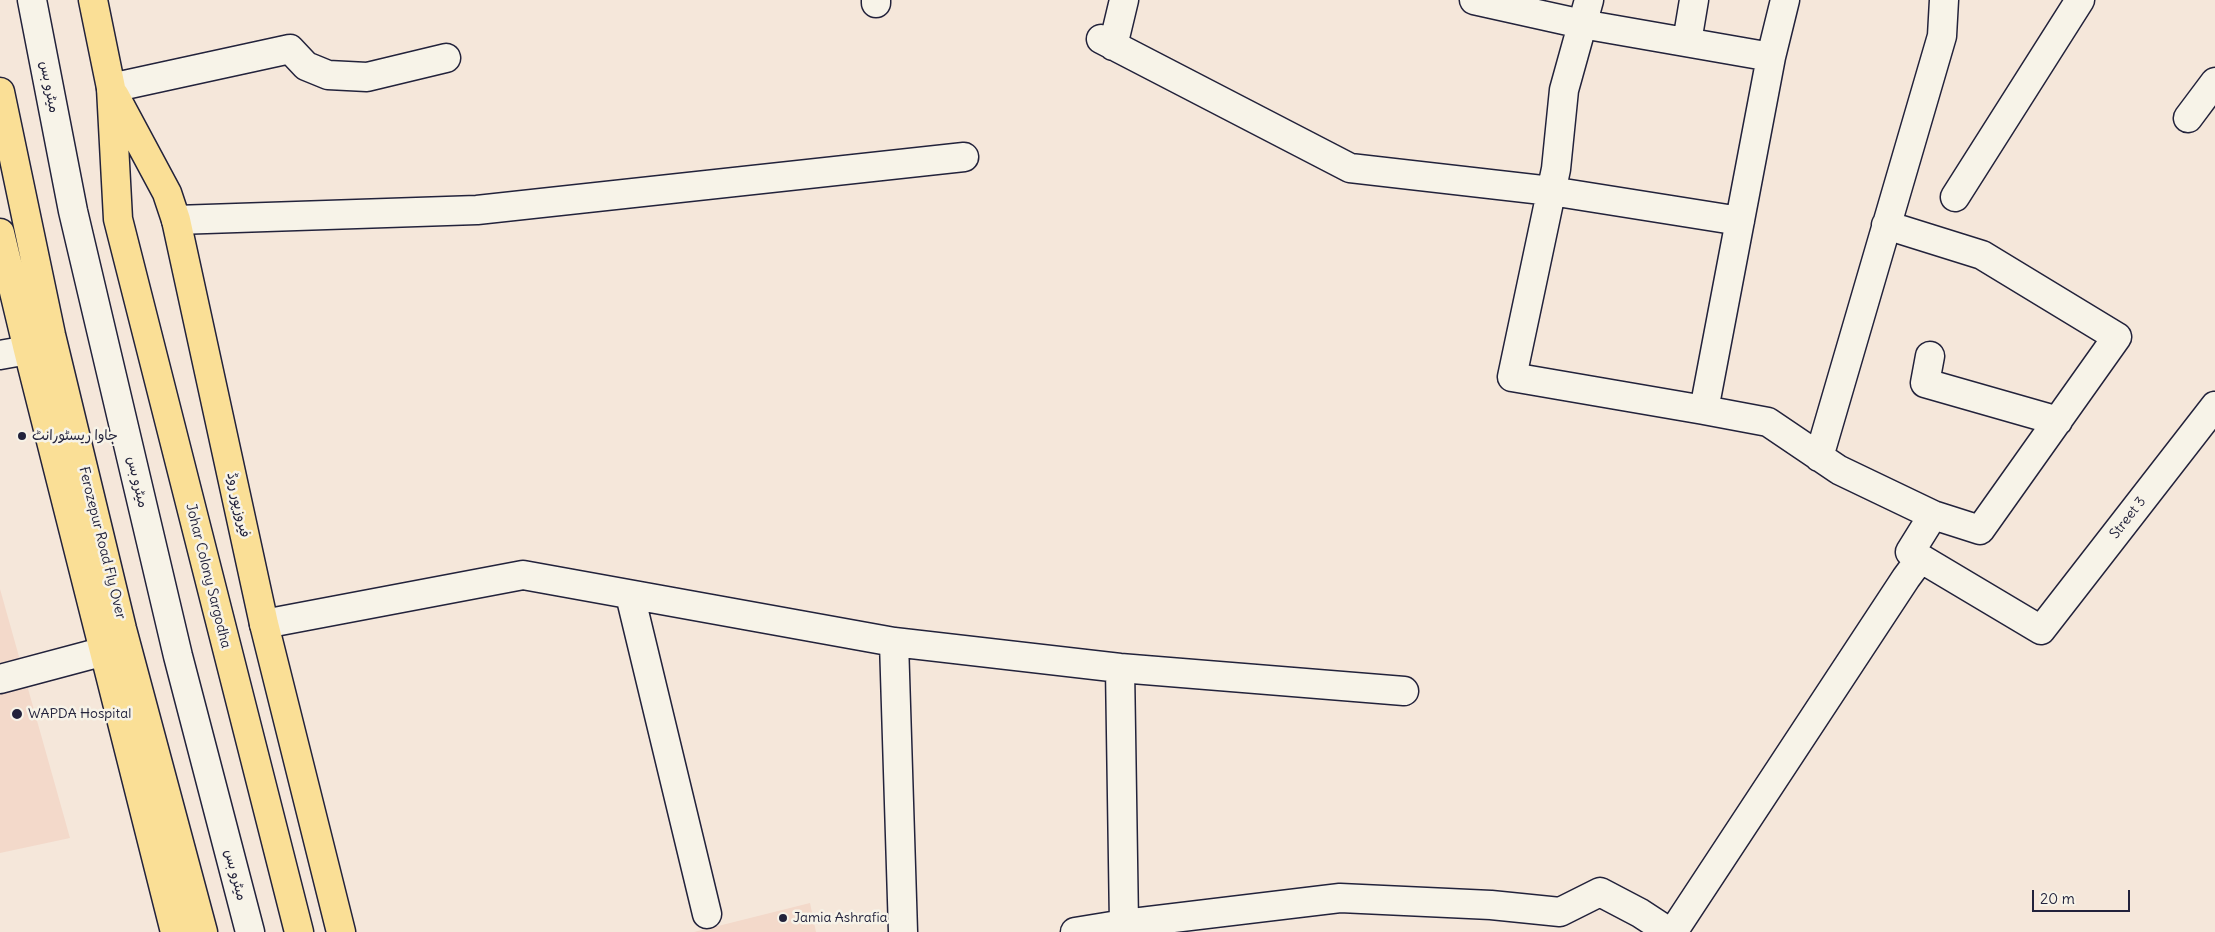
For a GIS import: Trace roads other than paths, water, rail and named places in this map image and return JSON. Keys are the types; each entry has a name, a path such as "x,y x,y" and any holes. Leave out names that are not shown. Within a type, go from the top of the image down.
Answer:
{"main road":[{"name":"فیروزپور روڈ","path":"93,0 111,88 118,219"},
{"name":"فیروزپور روڈ","path":"111,88 167,193 176,220 264,624 341,932"},
{"name":"Ferozepur Road Fly Over","path":"0,92 51,335 122,628 203,932"},
{"name":"Johar Colony Sargodha","path":"118,219 299,932"},
{"path":"0,233 175,932"}],"street":[{"name":"میٹرو بس","path":"32,0 82,250 178,656 250,932"},
{"path":"1124,0 1107,42 1350,168 1551,191 1740,221"},
{"path":"1474,0 1585,12 1687,42 1771,56"},
{"path":"1687,42 1694,0"},
{"path":"1704,410 1771,56 1784,0"},
{"path":"1819,456 1942,36 1944,0"},
{"path":"1955,197 2080,0"},
{"path":"1585,12 1564,90 1551,191 1512,377 1768,422 1839,470 1933,516 1980,530 2117,337 1982,256 1886,225"},
{"path":"111,88 290,50 306,66 328,75 367,77 446,58"},
{"path":"2188,118 2215,82"},
{"path":"176,220 477,210 964,157"},
{"path":"0,355 28,350"},
{"path":"1930,356 1925,383 2058,421"},
{"name":"Street 3","path":"1920,559 2041,630 2215,406"},
{"path":"1673,932 1920,559 1910,552 1933,516"},
{"path":"264,624 523,575 894,642 1120,668 1404,691"},
{"path":"630,594 707,914"},
{"path":"894,642 902,932"},
{"path":"0,678 105,651"},
{"path":"1120,668 1124,924"},
{"path":"1075,932 1124,924 1340,898 1491,905 1560,912 1600,892 1640,913 1669,932"}],"place":[{"name":"جاوا ریسٹورانٹ","path":"22,436"},
{"name":"WAPDA Hospital","path":"17,714"},
{"name":"Jamia Ashrafia","path":"783,918"}]}
